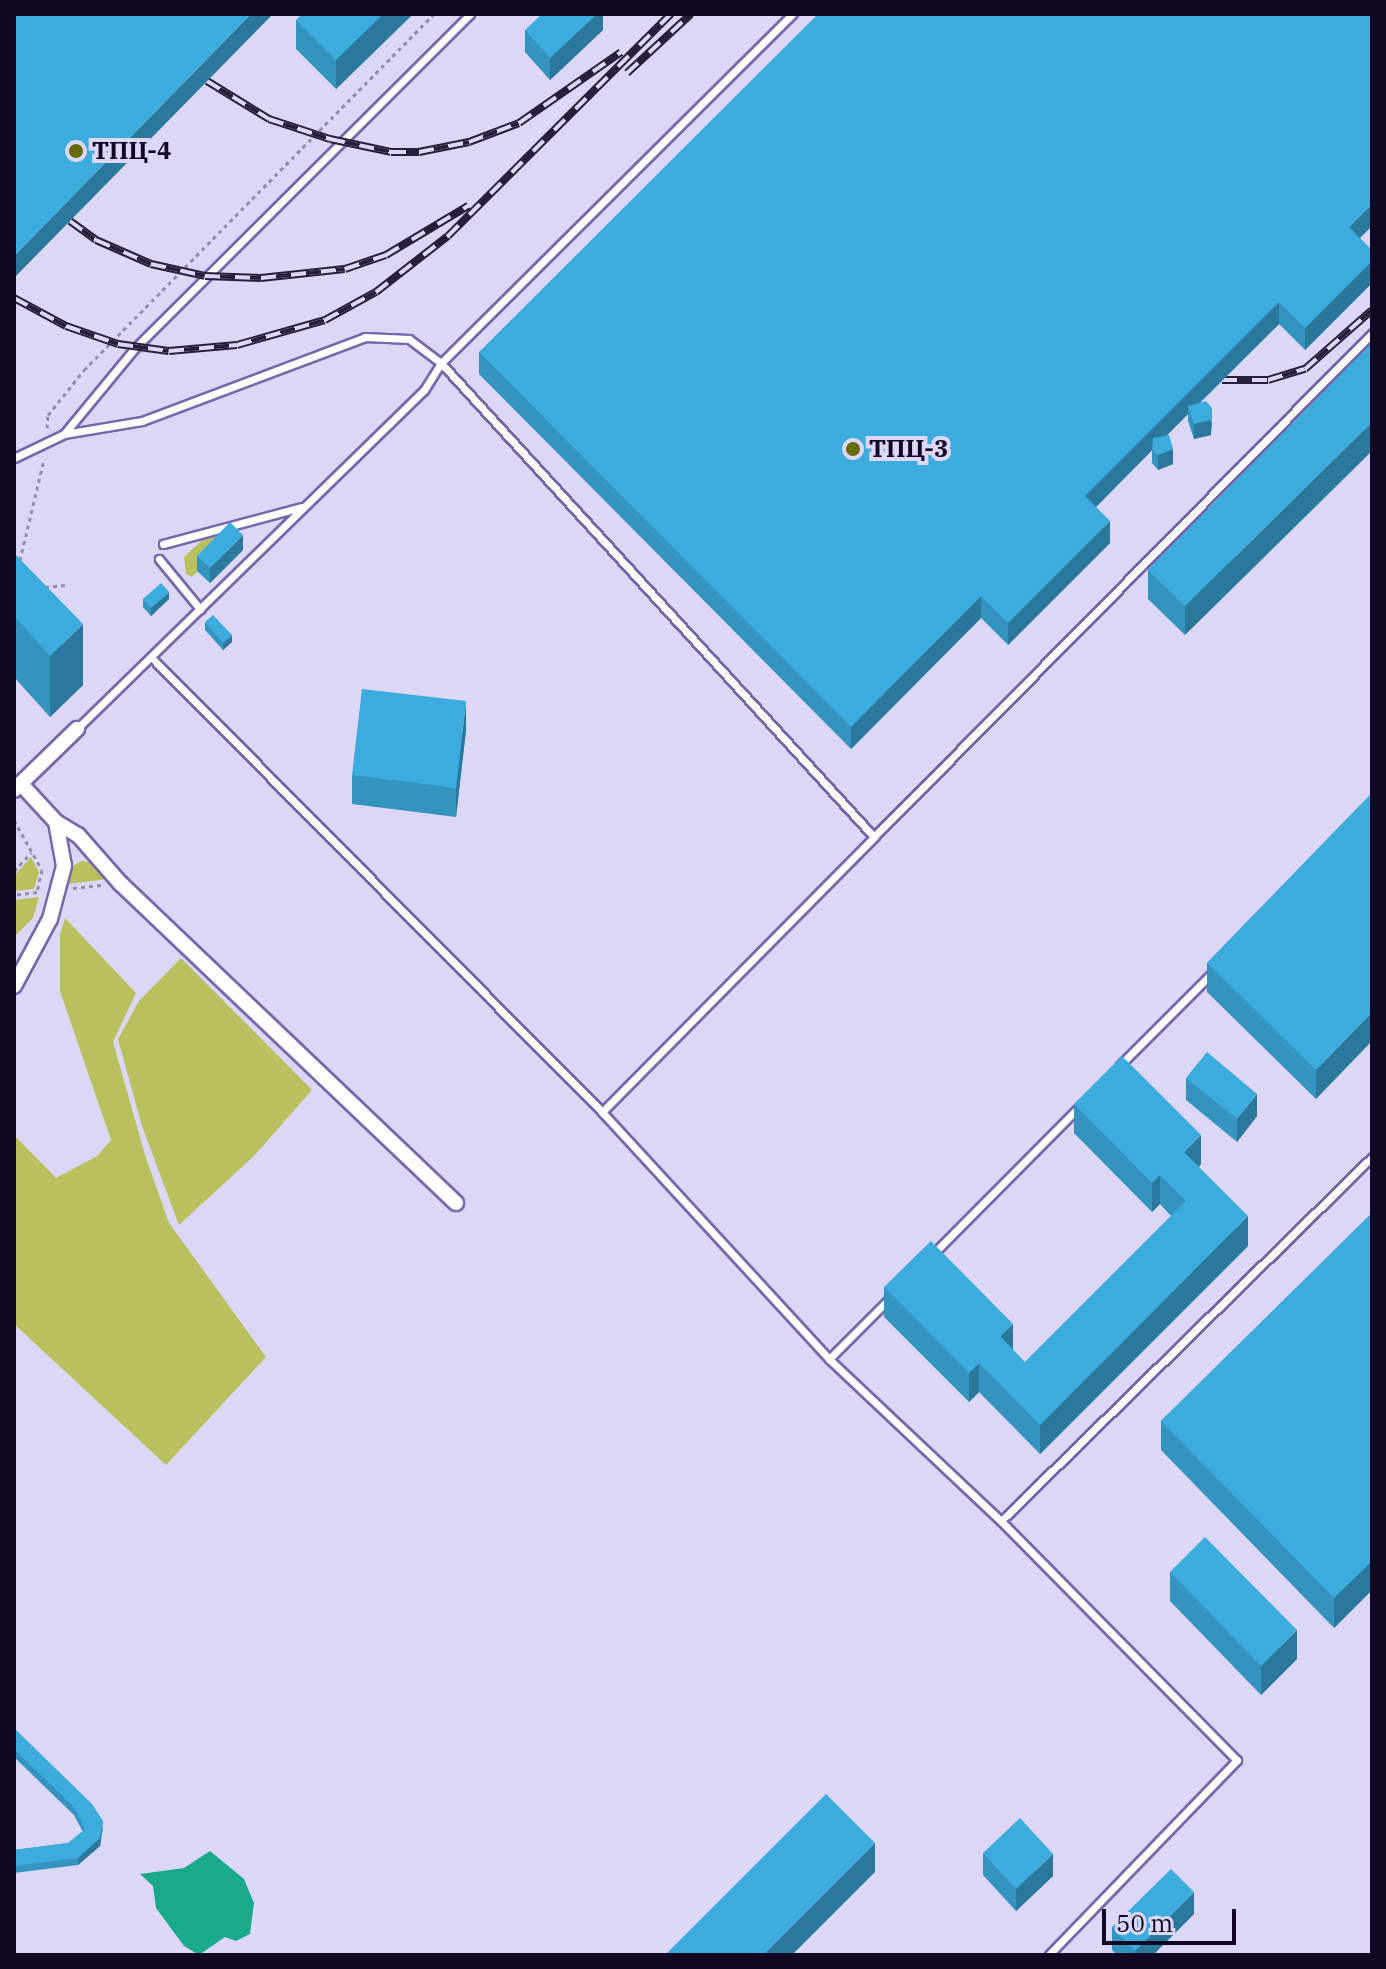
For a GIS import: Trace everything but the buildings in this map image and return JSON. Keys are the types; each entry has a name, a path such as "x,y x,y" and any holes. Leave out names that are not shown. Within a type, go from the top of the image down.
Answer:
{"street":[{"path":"77,729 17,788 56,822 78,835 120,883 456,1203"},
{"path":"14,986 33,958 59,890 63,852 56,822"}],"lane":[{"path":"64,434 145,337 470,14"},
{"path":"77,729 424,390 441,363 793,14"},
{"path":"602,1112 1372,333"},
{"path":"14,458 64,434 142,421 365,337 409,339 441,363 874,837"},
{"path":"163,544 304,507"},
{"path":"159,559 200,609"},
{"path":"151,657 602,1112 829,1359 1001,1521 1237,1760 1049,1955"},
{"path":"1117,1068 1217,968"},
{"path":"929,1258 1084,1102"},
{"path":"1001,1521 1372,1157"},
{"path":"829,1359 895,1292"}],"path":[{"path":"16,568 33,522 48,415 84,370 434,14"},
{"path":"33,587 65,585"},
{"path":"14,820 42,870 37,892"},
{"path":"14,871 32,852"},
{"path":"14,895 120,883"}],"shaded area":[{"path":"228,530 230,537 192,577 186,574 184,557 208,535"},
{"path":"31,857 39,872 34,889 14,891 14,876"},
{"path":"81,861 90,862 108,879 68,884 73,866"},
{"path":"39,897 33,918 14,937 14,900"},
{"path":"65,918 136,993 113,1042 145,1155 169,1223 266,1357 166,1465 14,1324 14,1135 56,1178 97,1156 111,1140 60,991 60,934"},
{"path":"181,958 312,1090 254,1156 179,1225 142,1126 118,1039 139,1001"},
{"path":"210,1851 244,1879 254,1903 250,1934 236,1941 225,1937 199,1955 184,1946 156,1908 153,1886 140,1874 184,1868"}],"railway":[{"path":"14,298 66,326 118,344 169,351 237,345 325,320 376,292 448,236 671,14"},
{"path":"627,73 691,14"},
{"path":"207,81 269,119 330,139 391,152 419,152 469,142 519,123 621,52"},
{"path":"70,221 96,240 151,264 205,276 261,278 345,269 386,255 468,206"},
{"path":"1222,380 1268,380 1305,369 1372,310"}],"place":[{"name":"ТПЦ-4","path":"76,151"},
{"name":"ТПЦ-3","path":"853,449"}]}
